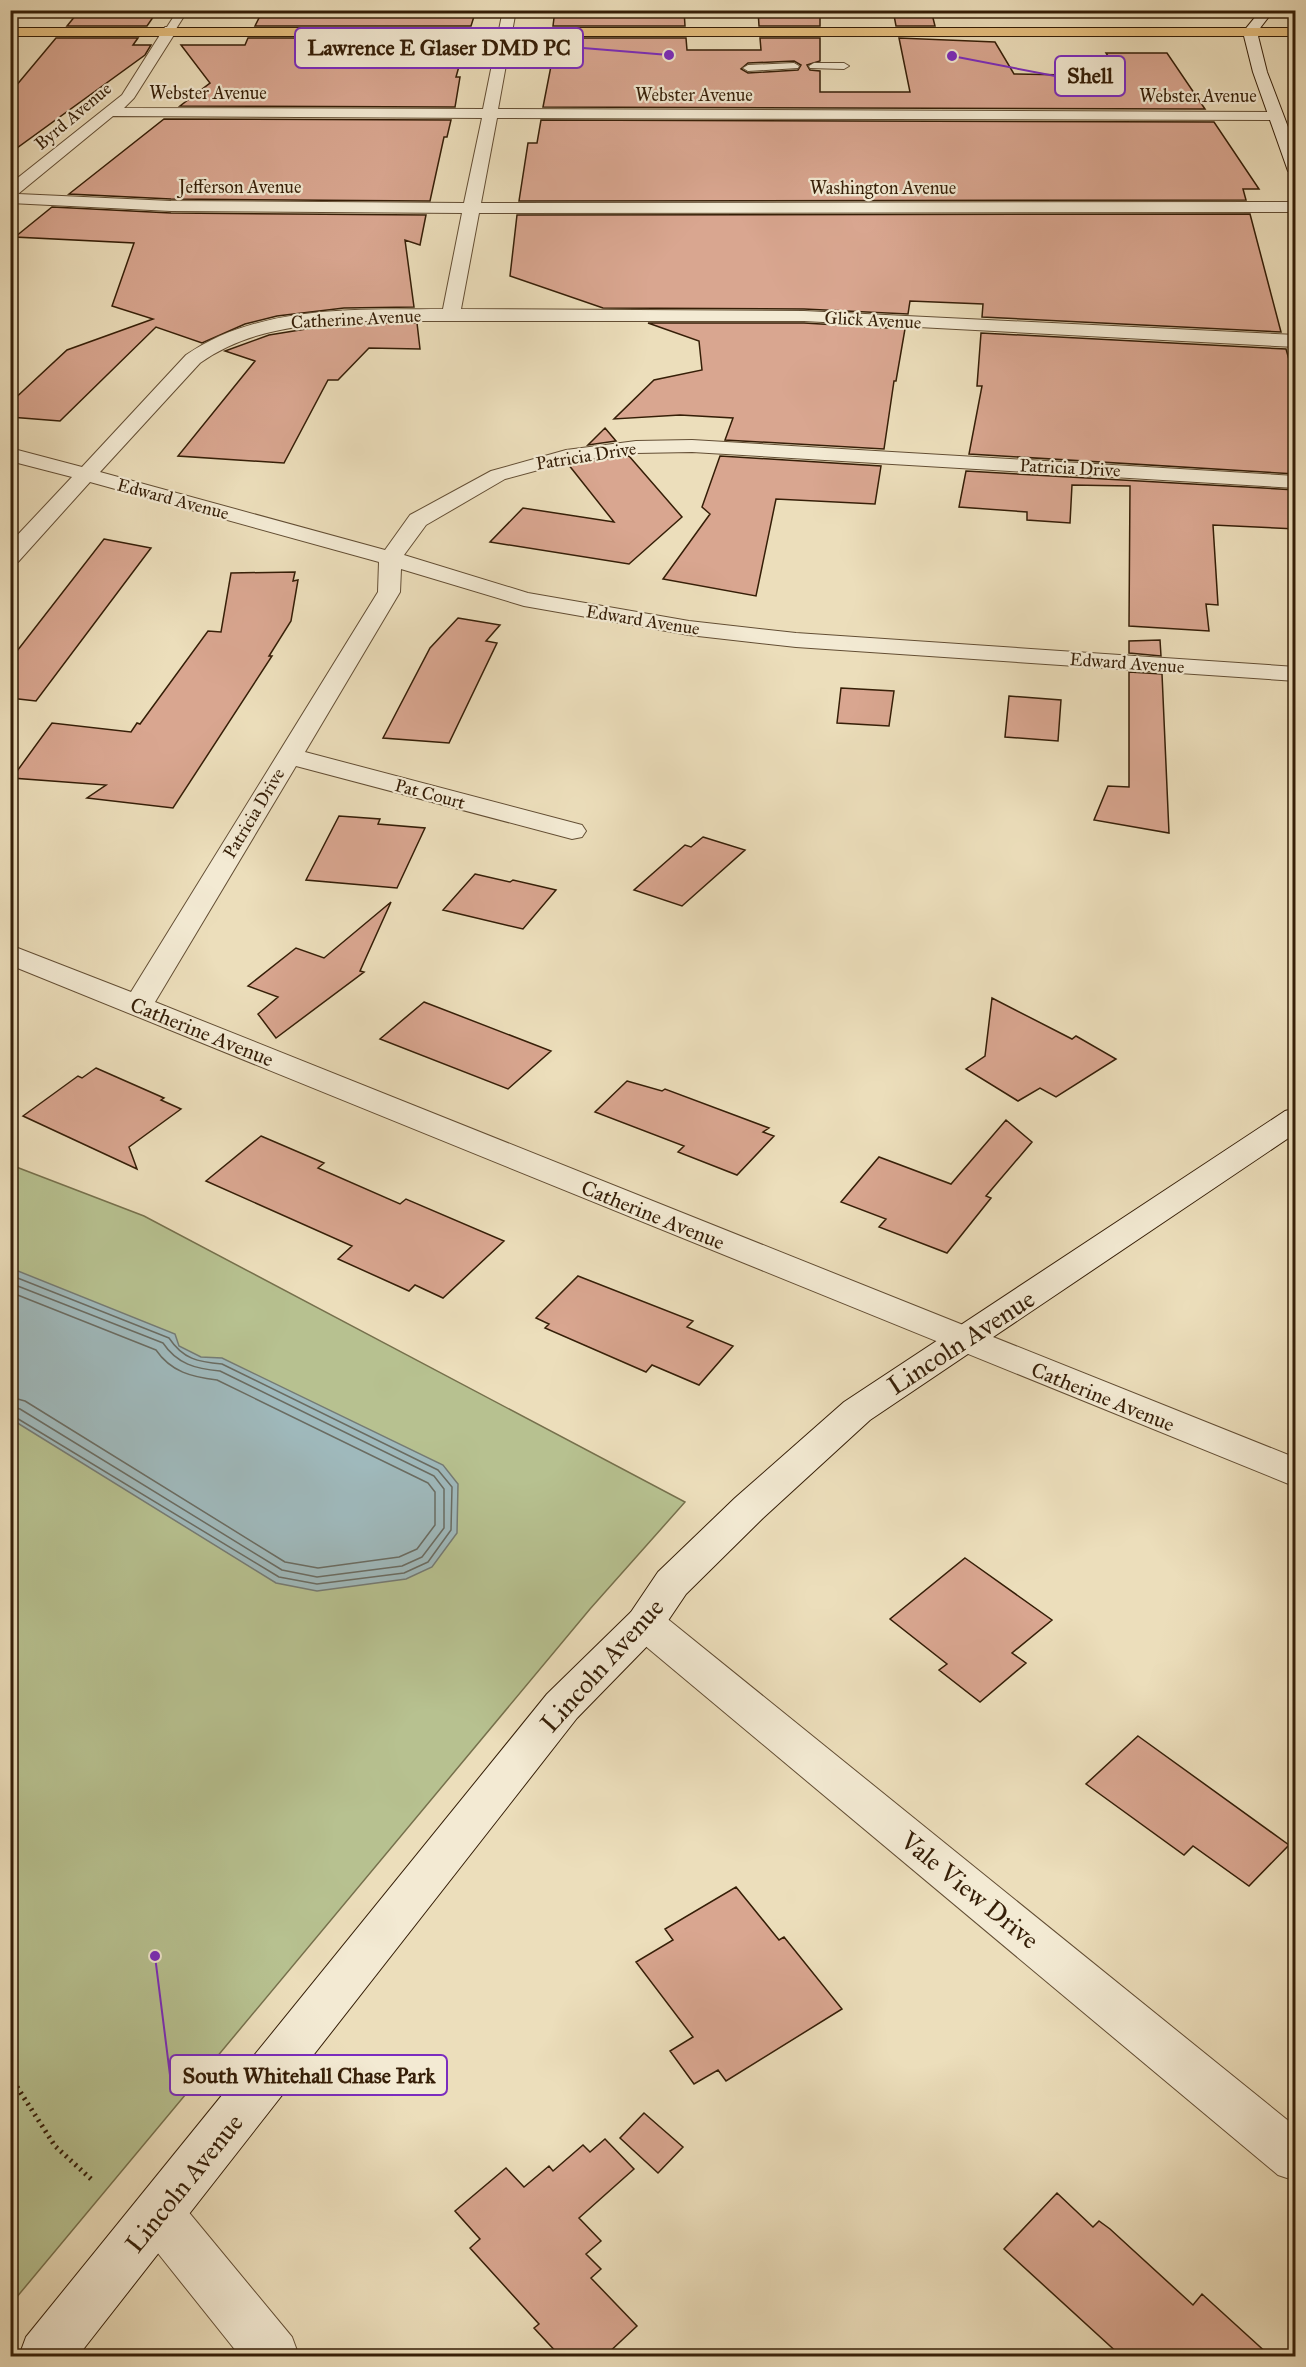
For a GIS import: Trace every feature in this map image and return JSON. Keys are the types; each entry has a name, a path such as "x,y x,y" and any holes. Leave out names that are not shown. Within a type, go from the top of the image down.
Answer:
{"main road":[{"path":"10,32 170,30 1296,32"}],"street":[{"name":"Catherine Avenue","path":"10,557 193,359 221,342 258,328 315,318 451,314 510,10"},
{"path":"1268,10 1250,32 1275,116 1296,171"},
{"name":"Byrd Avenue","path":"10,192 113,112 127,98 170,30"},
{"name":"Webster Avenue","path":"113,112 1275,116"},
{"name":"Jefferson Avenue","path":"10,198 171,206 470,208"},
{"name":"Washington Avenue","path":"470,208 1296,207"},
{"name":"Glick Avenue","path":"451,314 804,316 1296,341"},
{"name":"Patricia Drive","path":"138,1006 389,592 390,558 418,520 498,476 566,456 636,447 692,446 1296,482"},
{"name":"Edward Avenue","path":"10,454 390,558 524,599 689,628 796,640 1296,674"},
{"name":"Pat Court","path":"288,756 572,831"},
{"name":"Catherine Avenue","path":"10,954 964,1341 1296,1473"},
{"name":"Lincoln Avenue","path":"45,2356 562,1706 645,1623 672,1583 749,1508 857,1411 1296,1118"},
{"name":"Vale View Drive","path":"645,1623 1296,2158"},
{"path":"159,2215 273,2356"}],"lane":[{"path":"170,30 183,10"},
{"path":"748,68 794,66"},
{"path":"813,66 844,66"}],"path":[{"path":"10,2076 55,2146 91,2179"}],"green space":[{"path":"11,1165 144,1216 685,1502 590,1609 11,2304"}],"water":[{"path":"13,1269 175,1334 179,1346 201,1357 222,1358 443,1465 458,1484 457,1533 432,1567 406,1579 317,1591 276,1583 11,1419 10,1271"}],"building":[{"path":"80,10 158,10 147,26 67,26"},
{"path":"263,10 476,10 471,26 255,26"},
{"path":"555,10 684,10 685,26 553,26"},
{"path":"758,10 820,10 820,26 759,26"},
{"path":"893,10 931,10 935,26 896,26"},
{"path":"56,38 138,38 133,45 151,45 145,55 10,153 10,93"},
{"path":"248,38 467,38 456,77 460,77 455,107 180,106 210,83 181,45 245,45"},
{"path":"551,38 686,38 687,50 761,50 760,38 820,38 820,61 807,65 810,70 820,71 820,92 910,92 899,38 995,42 1014,74 1121,76 1106,53 1167,53 1205,109 543,107 552,61 549,61","holes":["794,61 801,65 798,70 748,73 741,69 748,63"]},
{"path":"164,119 451,120 447,137 444,137 430,201 171,199 69,194"},
{"path":"541,120 1214,122 1259,189 1243,189 1246,200 519,201 528,143 537,143"},
{"path":"52,207 171,213 426,215 420,245 405,240 414,307 344,308 277,316 245,324 202,343 156,327 60,421 10,417 10,403 67,350 153,319 112,306 134,243 15,237"},
{"path":"1250,214 1281,332 982,317 983,304 910,301 908,314 804,309 603,308 510,276 517,215"},
{"path":"343,323 417,323 420,349 369,348 338,380 328,380 284,463 178,456 255,361 225,351 269,335"},
{"path":"648,323 804,323 905,329 896,381 894,381 884,449 725,440 733,418 680,415 614,419 654,380 702,370 699,341"},
{"path":"981,333 1286,349 1290,363 1296,363 1296,474 969,454 982,386 977,386"},
{"path":"605,428 616,441 588,445"},
{"path":"629,456 682,517 629,564 490,542 523,508 614,522 568,464"},
{"path":"720,456 881,466 875,504 776,499 756,596 663,579 710,514 702,507"},
{"path":"966,471 1296,490 1296,529 1213,525 1218,605 1206,604 1209,631 1129,626 1130,486 1072,485 1070,523 1027,520 1027,512 959,507"},
{"path":"104,539 151,548 36,701 10,698 10,660"},
{"path":"295,572 293,581 298,580 291,621 269,656 272,656 173,808 87,798 106,785 12,778 52,723 131,732 137,723 140,724 208,631 221,632 231,573"},
{"path":"458,618 500,625 486,641 497,643 449,743 383,738 430,648"},
{"path":"1160,640 1161,656 1129,653 1129,641"},
{"path":"1129,672 1162,674 1169,833 1094,820 1108,786 1129,787"},
{"path":"841,688 894,691 889,726 837,723"},
{"path":"1009,696 1061,700 1058,741 1005,737"},
{"path":"339,816 380,819 378,824 425,828 397,888 306,880"},
{"path":"703,837 745,850 682,906 634,890 685,845 691,847"},
{"path":"475,874 556,890 523,929 443,910"},
{"path":"391,902 360,971 364,972 276,1038 258,1014 278,997 248,986 296,948 324,958"},
{"path":"992,998 1072,1039 1076,1036 1116,1059 1056,1097 1040,1088 1018,1101 966,1069 985,1056"},
{"path":"424,1002 551,1051 508,1089 380,1039"},
{"path":"96,1068 164,1098 161,1100 181,1109 129,1147 137,1169 23,1116 78,1076 82,1078"},
{"path":"627,1081 662,1091 665,1089 769,1128 763,1132 774,1136 737,1175 678,1152 684,1146 595,1112"},
{"path":"1006,1120 1032,1142 986,1196 991,1198 947,1253 879,1227 886,1219 841,1202 879,1157 951,1184"},
{"path":"261,1136 324,1163 318,1168 400,1204 406,1199 504,1241 443,1298 415,1285 409,1291 338,1259 352,1246 206,1181"},
{"path":"578,1276 693,1321 687,1327 733,1346 699,1385 652,1365 646,1372 545,1328 549,1324 536,1318"},
{"path":"965,1558 1052,1620 1012,1653 1026,1663 980,1702 939,1670 947,1664 890,1619"},
{"path":"1138,1736 1289,1845 1249,1886 1193,1846 1184,1855 1086,1784"},
{"path":"736,1887 779,1940 784,1937 842,2009 726,2081 718,2070 694,2084 670,2051 693,2037 636,1962 673,1940 665,1929"},
{"path":"644,2113 683,2147 658,2173 620,2138"},
{"path":"605,2139 634,2169 579,2218 601,2241 586,2254 601,2269 591,2278 637,2326 605,2356 560,2356 534,2328 539,2324 470,2248 480,2239 455,2211 506,2168 524,2187 549,2166 553,2171 583,2145 590,2152"},
{"path":"1057,2193 1093,2227 1099,2221 1110,2229 1193,2305 1202,2294 1270,2356 1121,2356 1004,2249"}],"place":[{"name":"Lawrence E Glaser DMD PC","path":"669,55"},
{"name":"Shell","path":"952,56"},
{"name":"South Whitehall Chase Park","path":"155,1956"}]}
